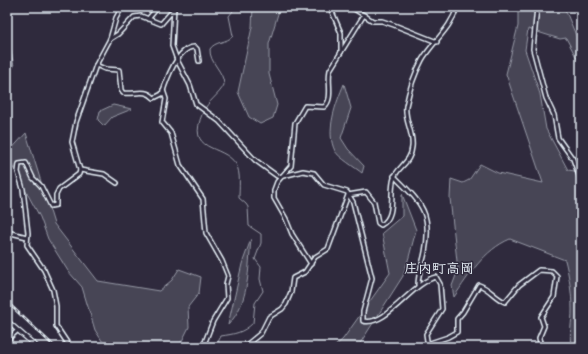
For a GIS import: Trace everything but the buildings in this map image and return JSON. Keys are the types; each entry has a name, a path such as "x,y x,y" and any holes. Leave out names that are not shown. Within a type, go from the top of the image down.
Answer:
{"main road":[{"path":"7,321 37,347"}],"street":[{"path":"70,347 56,326 56,306 54,294 44,270 27,245 23,189 18,172 19,164 23,163 28,165 32,176 41,186 51,206 56,205 56,195 59,189 76,177 80,170 72,138 76,122 96,66 110,39 114,22 122,7"},
{"path":"148,19 158,7"},
{"path":"330,7 341,33 342,52"},
{"path":"351,7 374,21 382,21 437,42"},
{"path":"348,195 363,192 370,195 376,208 378,223 383,225 391,212 394,176 409,159 412,148 406,115 411,89 422,60 447,28 457,7"},
{"path":"537,7 534,49 546,98 554,115 558,138 573,159 581,181"},
{"path":"110,39 118,34 134,17 142,16 162,24 174,8"},
{"path":"174,8 172,46 177,60 190,85 196,104 219,121 255,160 280,177 306,171 314,173 324,185 343,190 353,202 358,216 372,278 363,312 363,321 370,323 381,317 418,285 436,277 441,286 442,309 427,331 428,345 457,332 457,319 463,312 478,285 505,302 519,285 539,270 552,271 557,276 554,297 541,317 544,326 539,338 541,347"},
{"path":"311,264 292,234 286,219 274,198 274,190 280,177 290,166 295,123 299,114 305,106 324,108 328,104 330,99 328,77 330,70 364,15"},
{"path":"96,66 105,69 119,70 121,72 120,90 123,93 141,92 151,94 154,98 160,96 164,90 170,73 183,52 192,46 197,49 199,61"},
{"path":"164,90 166,99 162,122 171,133 180,165 203,199 206,233 222,261 228,276 226,284 226,298 213,321 203,347"},
{"path":"80,170 104,174 117,183"},
{"path":"394,176 418,201 426,215 427,240 425,253 418,274 418,285"},
{"path":"244,347 261,333 272,314 282,309 291,292 293,278 305,272 315,256 328,249 348,195"},
{"path":"7,232 27,237"},
{"path":"7,340 17,331"}],"shaded area":[{"path":"253,7 280,7 269,44 269,74 277,105 273,118 260,124 249,117 238,92 252,27"},
{"path":"518,7 564,7 581,44 581,66 566,38 560,39 528,29 525,50 540,94 546,129 568,170 581,172 581,347 571,347 571,297 565,260 510,239 485,256 471,272 454,297 452,286 458,270 450,198 451,179 463,183 469,180 480,164 498,173 543,183 506,74 518,26"},
{"path":"7,33 14,66 7,75"},
{"path":"344,84 351,108 341,138 348,149 364,166 362,173 335,151 332,143 331,126 335,108"},
{"path":"113,105 132,109 112,117 104,126 98,120 100,111"},
{"path":"26,133 54,224 98,281 159,291 172,280 179,269 201,277 199,293 188,307 189,327 179,347 106,347 95,330 82,287 68,271 48,239 40,217 10,162 8,153"},
{"path":"402,194 416,230 403,276 359,345 361,347 334,347 343,339 390,273 382,233 402,216"},
{"path":"251,239 247,285 240,306 228,325 242,264"}],"waterway":[{"path":"219,347 218,342 221,336 242,331 253,323 255,303 263,291 260,279 261,267 255,259 261,243 261,234 249,226 248,207 239,198 238,168 230,157 208,146 202,141 199,135 199,125 203,112 224,85 222,75 210,54 210,49 212,46 228,40 233,36 229,16 236,7"}],"railway":[{"path":"7,302 55,347"}],"district":[{"name":"庄内町高岡","path":"439,268"}]}
